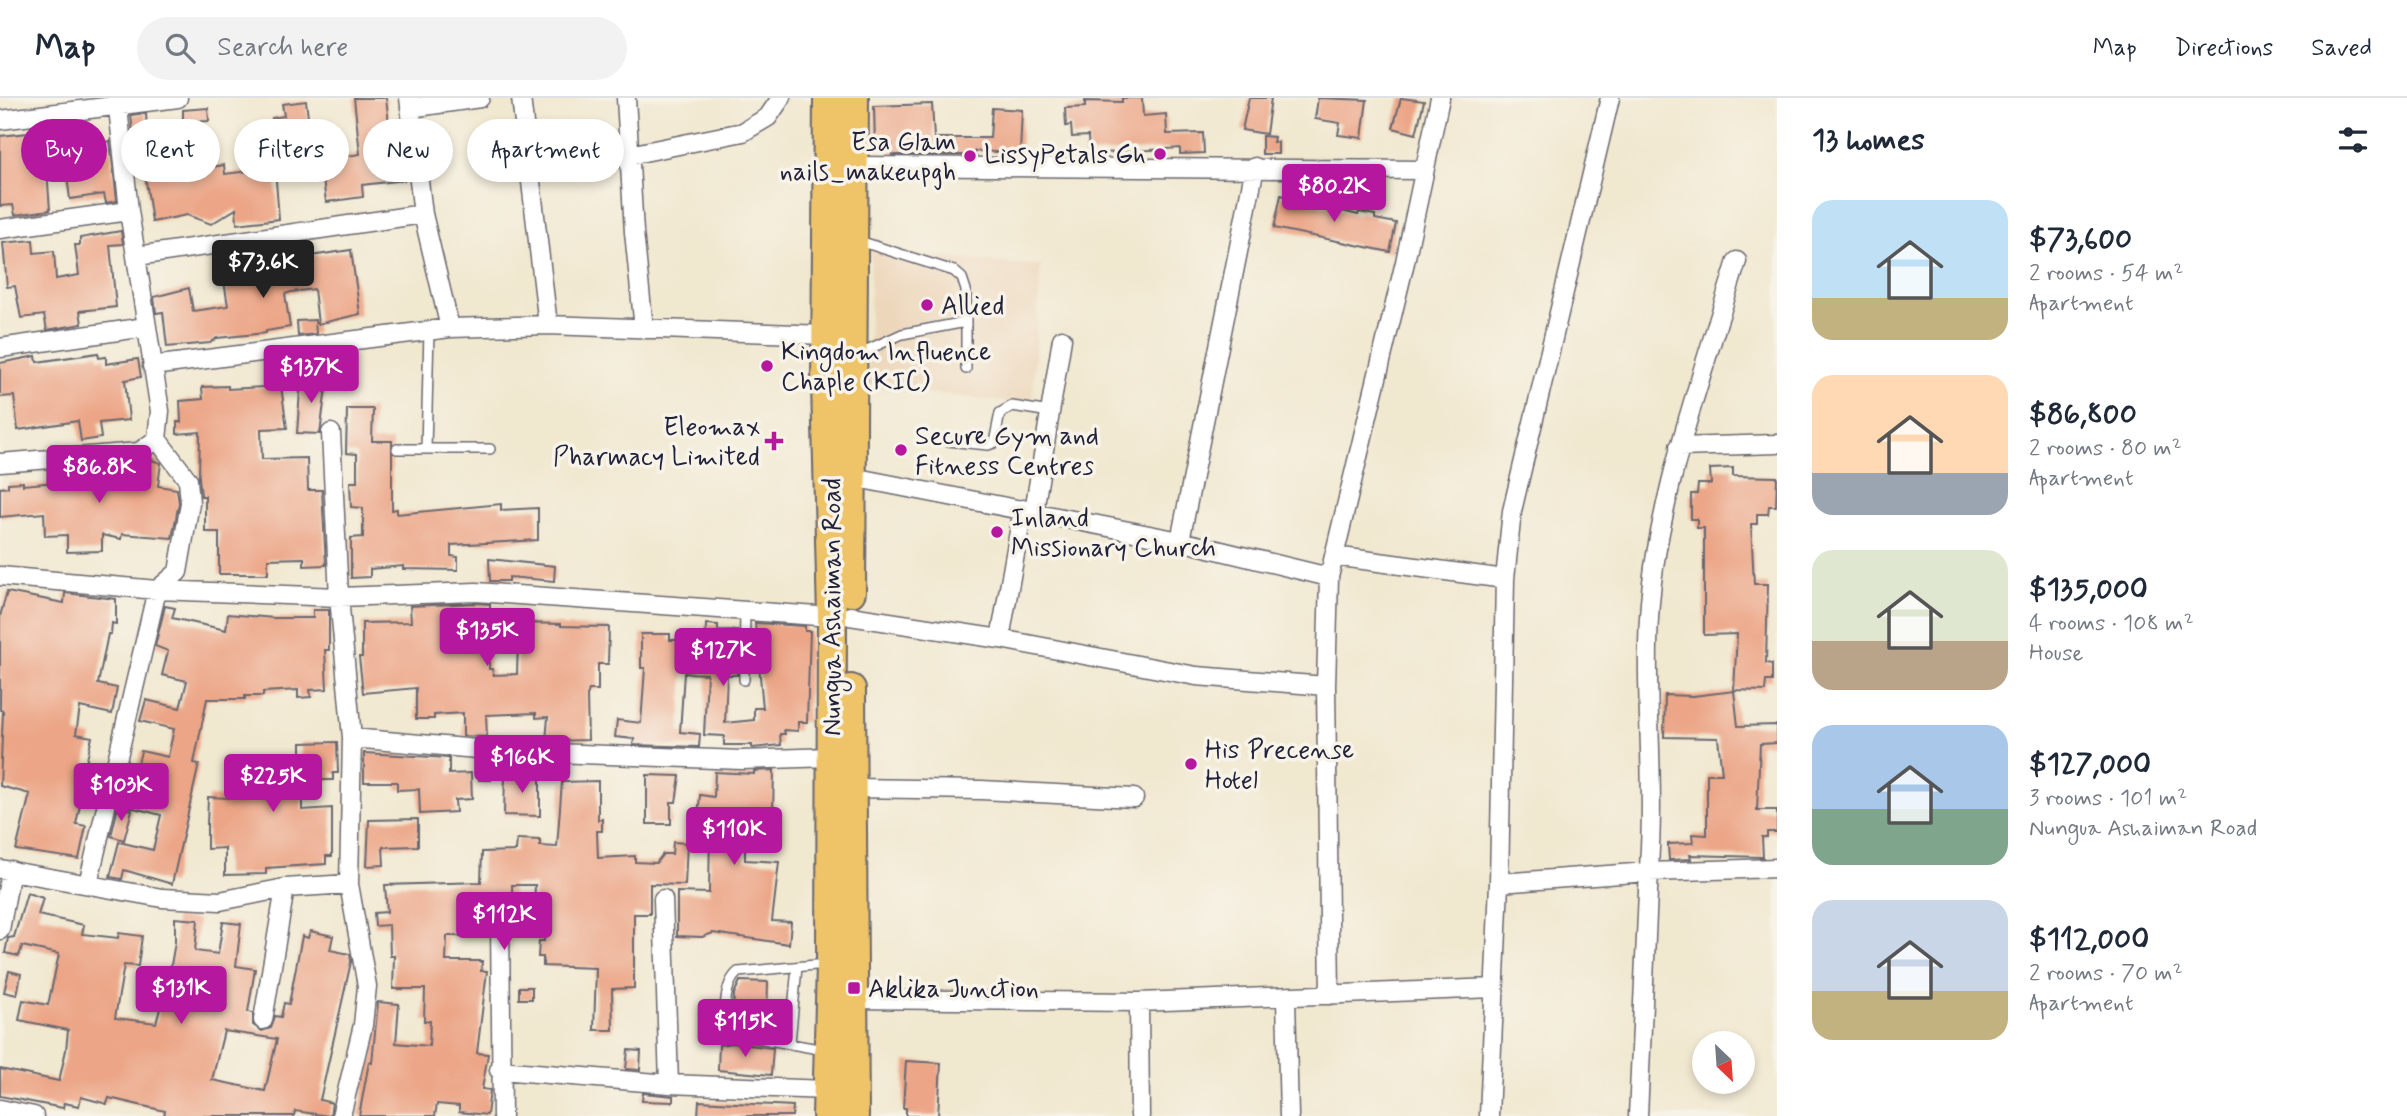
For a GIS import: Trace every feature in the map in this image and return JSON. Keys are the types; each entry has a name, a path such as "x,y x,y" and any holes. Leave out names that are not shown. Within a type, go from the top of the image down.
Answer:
{"main road":[{"name":"Nungua Ashaiman Road","path":"828,98 826,335 852,788 853,1116"},
{"name":"Nungua Ashaiman Road","path":"827,1103 830,1051 832,757 852,477 854,98"}],"street":[{"path":"0,120 117,102 178,98"},
{"path":"450,328 423,214 409,103 480,98"},
{"path":"521,98 523,119"},
{"path":"626,98 628,155 644,328"},
{"path":"624,155 743,132 768,117 781,98"},
{"path":"1330,995 1326,686 1329,576 1405,262 1440,98"},
{"path":"1489,1116 1499,883 1505,579 1511,511 1609,98"},
{"path":"88,884 157,590 178,572 190,503 188,480 157,439 160,411 129,211 117,102"},
{"path":"853,166 1423,170"},
{"path":"1180,541 1255,167"},
{"path":"528,182 548,325"},
{"path":"0,229 129,211"},
{"path":"136,256 423,214"},
{"path":"1638,1116 1650,846 1649,633 1656,556 1679,447 1737,261"},
{"path":"152,366 450,328 548,325 826,335"},
{"path":"0,348 146,327"},
{"path":"1000,639 1050,412 1062,339"},
{"path":"331,433 339,597 352,737 349,884 367,986 363,1025 341,1116"},
{"path":"0,463 139,452 157,439"},
{"path":"1679,447 1777,444"},
{"path":"852,477 1180,541 1329,576"},
{"path":"1334,556 1505,579"},
{"path":"0,576 157,590 339,597 476,592 841,617 1000,639 1196,676 1326,686"},
{"path":"352,737 500,751 743,760 832,757"},
{"path":"852,788 981,790 1134,798"},
{"path":"1499,883 1648,872 1777,867"},
{"path":"0,930 6,869 162,898 220,901 285,888 349,884"},
{"path":"263,1020 285,888"},
{"path":"663,898 669,1084"},
{"path":"500,924 499,1070 502,1116"},
{"path":"853,999 1139,1002 1286,999 1494,988"},
{"path":"1286,999 1289,1116"},
{"path":"1139,1002 1140,1116"},
{"path":"499,1070 669,1084 827,1103"},
{"path":"0,1109 34,1116"}],"lane":[{"path":"854,229 954,271 962,278 966,290 966,369"},
{"path":"854,356 902,334 966,322"},
{"path":"426,449 429,331"},
{"path":"948,441 988,445 995,443 1000,413 1012,406 1050,412"},
{"path":"397,449 490,449"},
{"path":"744,680 745,610"},
{"path":"830,1051 790,1042 737,1037 730,1033 726,1025 727,987 738,972 831,964"},
{"path":"790,1042 797,967"}],"shaded area":[{"path":"871,251 1041,266 1032,405 868,386"}],"building":[{"path":"354,98 386,98 389,119 363,119 363,182 388,182 362,185 363,197 326,202 323,182 349,182 349,156 360,154"},
{"path":"1122,98 1142,98 1143,116 1166,114 1167,134 1203,133 1204,153 1180,154 1180,148 1089,154 1088,136 1072,137 1071,125 1066,126 1065,108 1085,107 1085,101 1122,102"},
{"path":"1249,98 1271,98 1266,134 1242,130"},
{"path":"1318,98 1367,100 1362,138 1338,135 1340,123 1315,119"},
{"path":"1401,98 1424,101 1416,134 1393,128"},
{"path":"306,101 308,119 272,119 284,116 282,104"},
{"path":"932,104 934,138 990,138 992,108 1022,110 1020,153 975,151 975,155 892,155 892,143 875,144 874,106"},
{"path":"208,108 209,119 183,119 183,110"},
{"path":"146,113 146,119 131,119 131,115"},
{"path":"21,134 21,182 48,182 50,210 15,215 13,205 0,206 0,136"},
{"path":"1262,136 1274,137 1273,142 1278,142 1278,154 1262,154"},
{"path":"110,141 117,201 106,203 104,194 70,199 68,182 107,182 107,142"},
{"path":"224,165 225,174 234,173 234,182 276,182 279,219 237,224 236,209 211,224 187,215 152,222 146,182 220,182 220,166"},
{"path":"1281,195 1358,215 1359,212 1375,215 1375,219 1396,223 1390,252 1274,228"},
{"path":"121,231 123,244 110,245 116,307 80,311 82,324 47,330 44,315 21,318 15,286 7,287 3,243 33,240 34,253 54,251 56,279 79,275 75,245 80,245 80,238"},
{"path":"351,250 360,314 318,324 314,289 291,292 285,294 290,327 266,333 217,338 210,343 167,347 163,312 156,313 154,297 189,288 193,311 228,306 223,275 256,270 256,264"},
{"path":"315,320 316,334 298,336 297,321"},
{"path":"98,353 99,358 106,357 106,364 138,359 141,377 125,380 129,420 99,423 101,438 81,441 78,421 18,430 14,396 0,397 0,363 36,356 37,362"},
{"path":"301,377 327,380 320,434 297,433"},
{"path":"228,386 228,389 281,386 287,428 261,429 262,459 307,458 308,490 322,490 326,565 304,566 304,558 268,559 268,574 219,574 219,532 205,532 205,496 201,496 199,478 200,432 177,434 177,422 181,422 180,401 203,399 202,387"},
{"path":"347,409 373,409 372,441 392,441 392,510 397,509 397,514 501,504 501,510 538,508 538,540 451,545 451,556 458,557 458,570 403,569 403,566 370,569 370,577 351,578 351,538 363,537 363,508 351,507 350,482 357,482 357,454 346,453"},
{"path":"148,459 161,463 158,486 177,489 179,503 172,538 122,534 121,539 102,535 102,551 67,552 67,535 45,536 44,513 0,517 0,488 8,487 8,483 23,482 23,485 68,481 68,473 96,470 97,467 121,468 121,465"},
{"path":"1733,468 1733,476 1777,477 1776,506 1769,506 1768,514 1757,514 1757,524 1751,524 1754,584 1768,584 1766,663 1772,664 1772,681 1766,681 1765,691 1734,690 1737,634 1704,635 1704,528 1697,528 1697,519 1691,519 1691,494 1697,494 1698,484 1711,484 1710,469"},
{"path":"489,559 555,566 554,581 509,577 509,581 490,581"},
{"path":"7,592 64,603 65,593 116,599 116,624 112,623 111,634 108,634 98,684 117,688 112,714 80,707 76,734 92,737 79,794 82,795 76,824 86,826 79,859 16,850 30,794 0,786 3,711 0,710 0,616"},
{"path":"490,604 490,616 462,615 463,650 489,650 489,669 492,669 493,675 517,674 518,641 491,641 491,616 523,617 523,623 609,627 608,664 598,664 598,690 589,690 587,696 588,740 546,741 548,717 536,718 536,713 486,715 487,737 463,736 463,713 434,715 434,719 416,719 416,688 363,693 359,657 362,657 362,623 411,622 410,606"},
{"path":"165,606 175,608 172,618 226,630 228,614 313,618 313,610 329,610 329,650 325,650 327,689 310,690 311,697 298,698 298,690 263,692 263,696 245,696 245,699 207,699 194,763 199,764 172,884 124,870 122,879 110,877 119,842 153,850 161,815 122,805 125,793 131,794 141,751 168,757 174,729 140,721 146,700 180,708 187,681 162,675 168,651 155,646"},
{"path":"755,623 805,626 805,631 810,631 807,722 798,722 798,731 784,730 785,734 780,734 781,745 752,748 752,745 724,745 724,736 704,735 707,674 684,673 680,732 700,734 699,747 633,745 634,739 615,737 617,720 641,723 645,668 641,668 641,634 670,634 670,640 680,640 680,655 705,656 706,624 718,625 718,630 738,631 737,675 727,675 725,723 754,720 754,708 763,708"},
{"path":"1734,691 1738,726 1777,725 1777,743 1760,744 1757,810 1777,810 1777,832 1767,832 1767,837 1762,837 1763,857 1690,855 1691,859 1669,860 1668,844 1693,843 1692,834 1707,835 1707,774 1722,774 1718,738 1664,737 1665,695 1693,696"},
{"path":"337,742 338,773 333,773 333,780 302,780 302,810 332,808 332,856 326,856 326,864 266,868 266,874 225,875 225,848 207,849 207,825 208,797 229,798 228,762 272,764 272,758 301,758 301,743"},
{"path":"364,753 449,758 449,774 471,773 472,799 455,800 456,812 420,814 419,789 397,790 397,782 364,782"},
{"path":"478,760 491,762 491,780 479,780"},
{"path":"774,770 773,812 751,811 750,826 741,825 740,848 745,848 745,860 779,862 772,921 791,922 789,944 713,933 702,937 677,936 677,892 709,893 710,828 697,827 700,795 714,797 715,772 754,774 754,771"},
{"path":"505,774 540,775 540,816 504,815"},
{"path":"647,775 680,776 676,802 671,802 671,824 647,824"},
{"path":"598,781 598,820 602,819 602,831 597,831 598,858 635,856 635,862 656,863 663,854 672,854 673,842 687,843 685,885 650,884 650,914 634,914 634,988 612,989 613,1030 594,1030 596,968 543,966 543,957 538,957 539,941 544,941 545,913 536,913 534,908 535,885 512,885 513,919 499,913 490,919 482,919 481,936 447,936 446,961 482,961 481,971 487,971 477,1053 488,1054 482,1089 490,1090 487,1115 459,1112 459,1106 437,1104 435,1116 359,1116 369,1062 372,1063 378,1002 399,1004 396,1043 429,1046 430,1021 424,1021 425,989 393,989 394,956 390,956 389,925 375,926 374,913 387,912 385,885 481,882 482,852 516,851 517,839 540,840 540,846 557,847 562,782"},
{"path":"118,807 132,810 124,840 111,836"},
{"path":"418,819 418,846 383,847 384,865 367,866 369,820"},
{"path":"27,893 43,898 38,915 84,925 82,934 118,938 119,933 142,936 138,966 124,965 115,1018 156,1023 169,977 175,942 175,918 198,920 195,951 218,954 223,922 241,924 236,966 255,969 248,1012 253,1013 253,1025 262,1031 271,1028 275,1016 281,1017 284,1003 289,1004 302,936 308,938 310,931 333,936 330,950 350,954 351,962 320,1100 332,1103 330,1116 295,1111 294,1116 171,1116 164,1115 165,1111 109,1098 107,1104 81,1097 79,1106 64,1103 63,1108 0,1096 0,1069 59,1081 68,1030 19,1020 23,1000 48,1005 59,954 22,946 19,956 5,953 8,938 14,937","holes":["224,1031 277,1039 265,1091 212,1080"]},
{"path":"9,971 21,974 17,995 4,992"},
{"path":"740,981 768,982 767,1016 733,1015 734,994"},
{"path":"519,987 532,987 532,999 519,999"},
{"path":"733,1043 773,1048 771,1075 718,1070 719,1045"},
{"path":"628,1050 641,1051 640,1070 626,1069"},
{"path":"906,1061 941,1063 938,1116 906,1116 906,1108 903,1108"},
{"path":"643,1093 673,1096 673,1102 642,1101"},
{"path":"699,1101 793,1106 792,1116 698,1116"}],"place":[{"name":"LissyPetals Gh","path":"1160,154"},
{"name":"Esa Glam nails_makeupgh","path":"970,156"},
{"name":"Allied","path":"927,305"},
{"name":"Kingdom Influence Chaple (KIC)","path":"767,366"},
{"name":"Eleomax Pharmacy Limited","path":"774,441"},
{"name":"Secure Gym and Fitness Centres","path":"901,450"},
{"name":"Inland Missionary Church","path":"997,532"},
{"name":"His Precense Hotel","path":"1191,764"},
{"name":"Aklika Junction","path":"854,988"}]}
